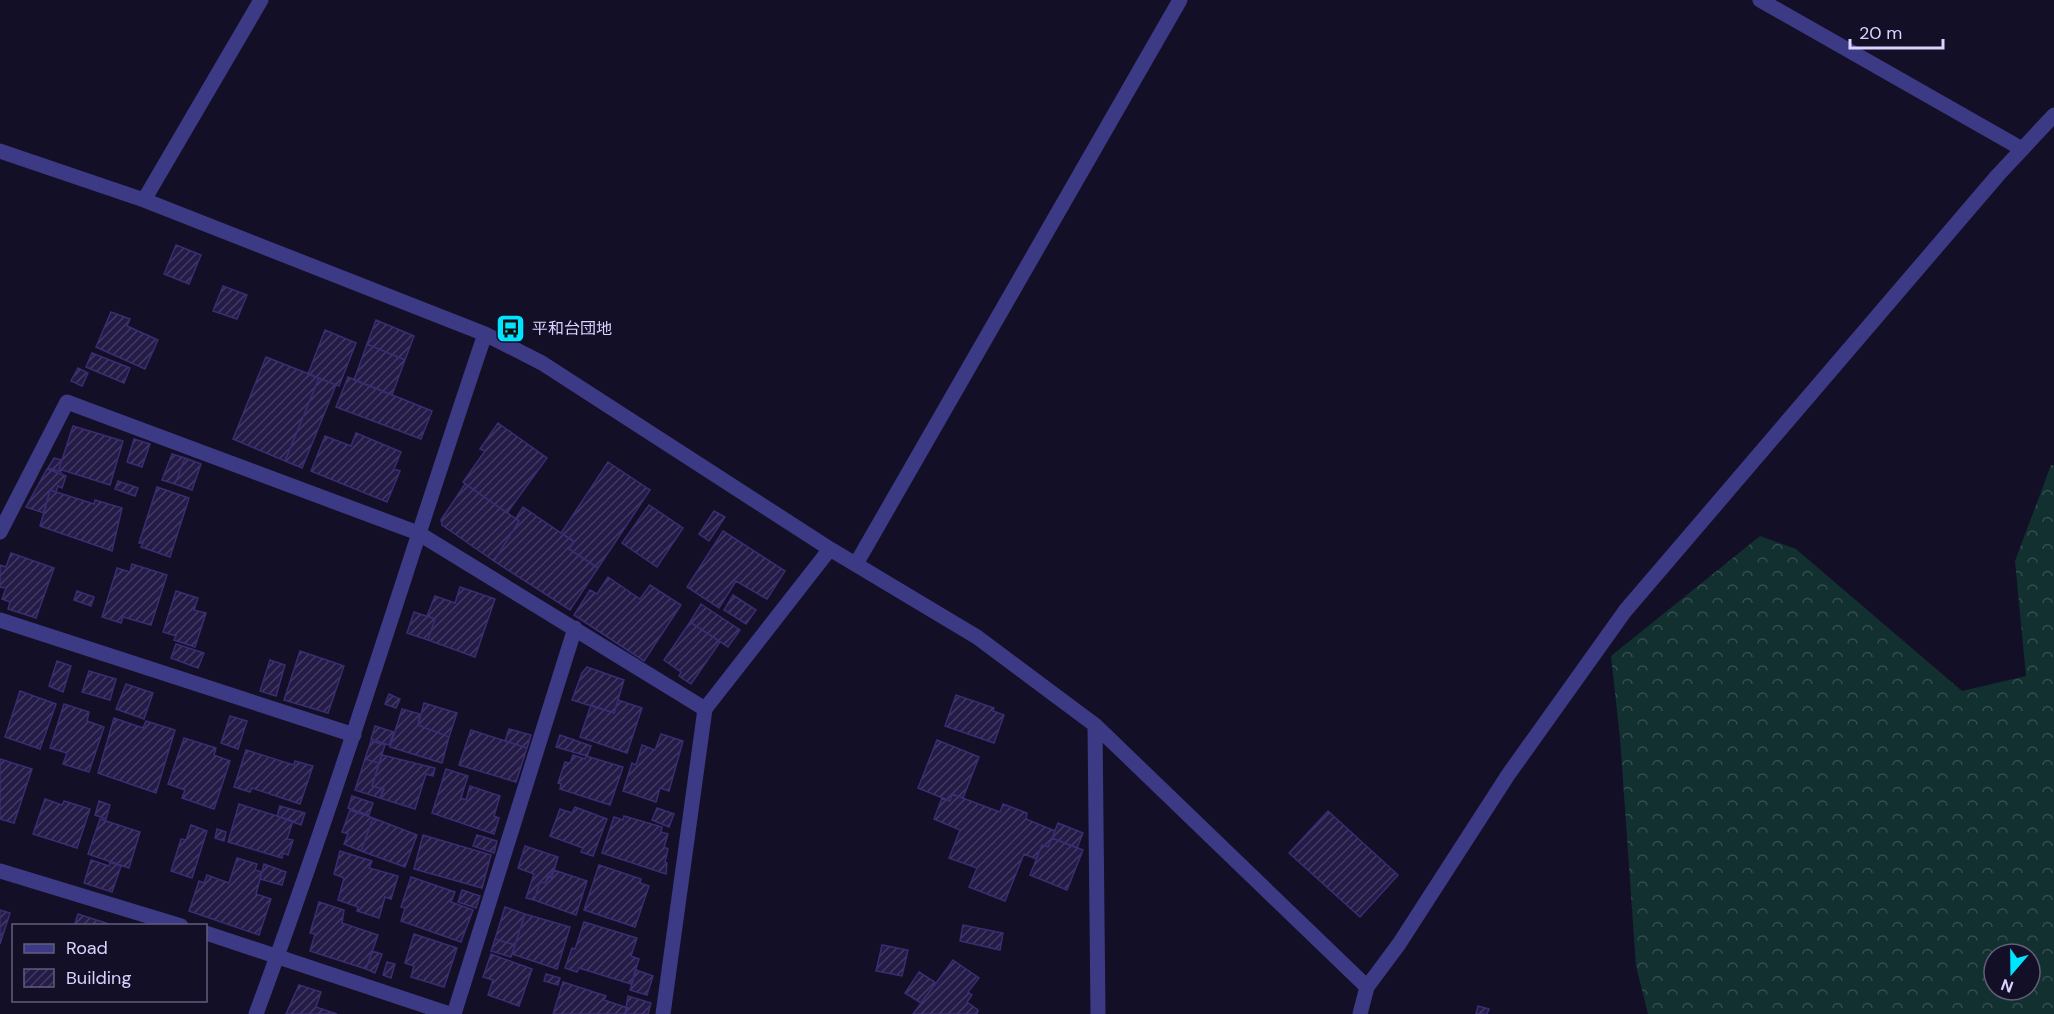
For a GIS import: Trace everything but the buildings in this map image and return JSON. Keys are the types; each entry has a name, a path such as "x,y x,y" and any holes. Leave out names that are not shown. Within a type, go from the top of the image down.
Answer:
{"street":[{"path":"144,200 261,0"},
{"path":"855,564 1180,0"},
{"path":"1761,0 2022,149"},
{"path":"1360,1014 1367,987 1399,944 1508,775 1625,611 2054,114"},
{"path":"0,151 144,200 485,334 542,363 830,549 977,637 1095,725 1367,987"},
{"path":"256,1014 354,735 418,532 485,334"},
{"path":"0,532 67,402 418,532 705,709"},
{"path":"663,1014 705,709 830,549"},
{"path":"0,620 354,735"},
{"path":"207,933 452,1014 575,628"},
{"path":"1095,725 1098,1014"},
{"path":"0,871 174,924"}],"green space":[{"path":"2051,465 2054,465 2054,1014 1648,1014 1636,966 1620,738 1611,656 1760,536 1796,549 1962,691 2026,676 2015,561"}],"place":[{"name":"平和台団地","path":"511,328"}]}
